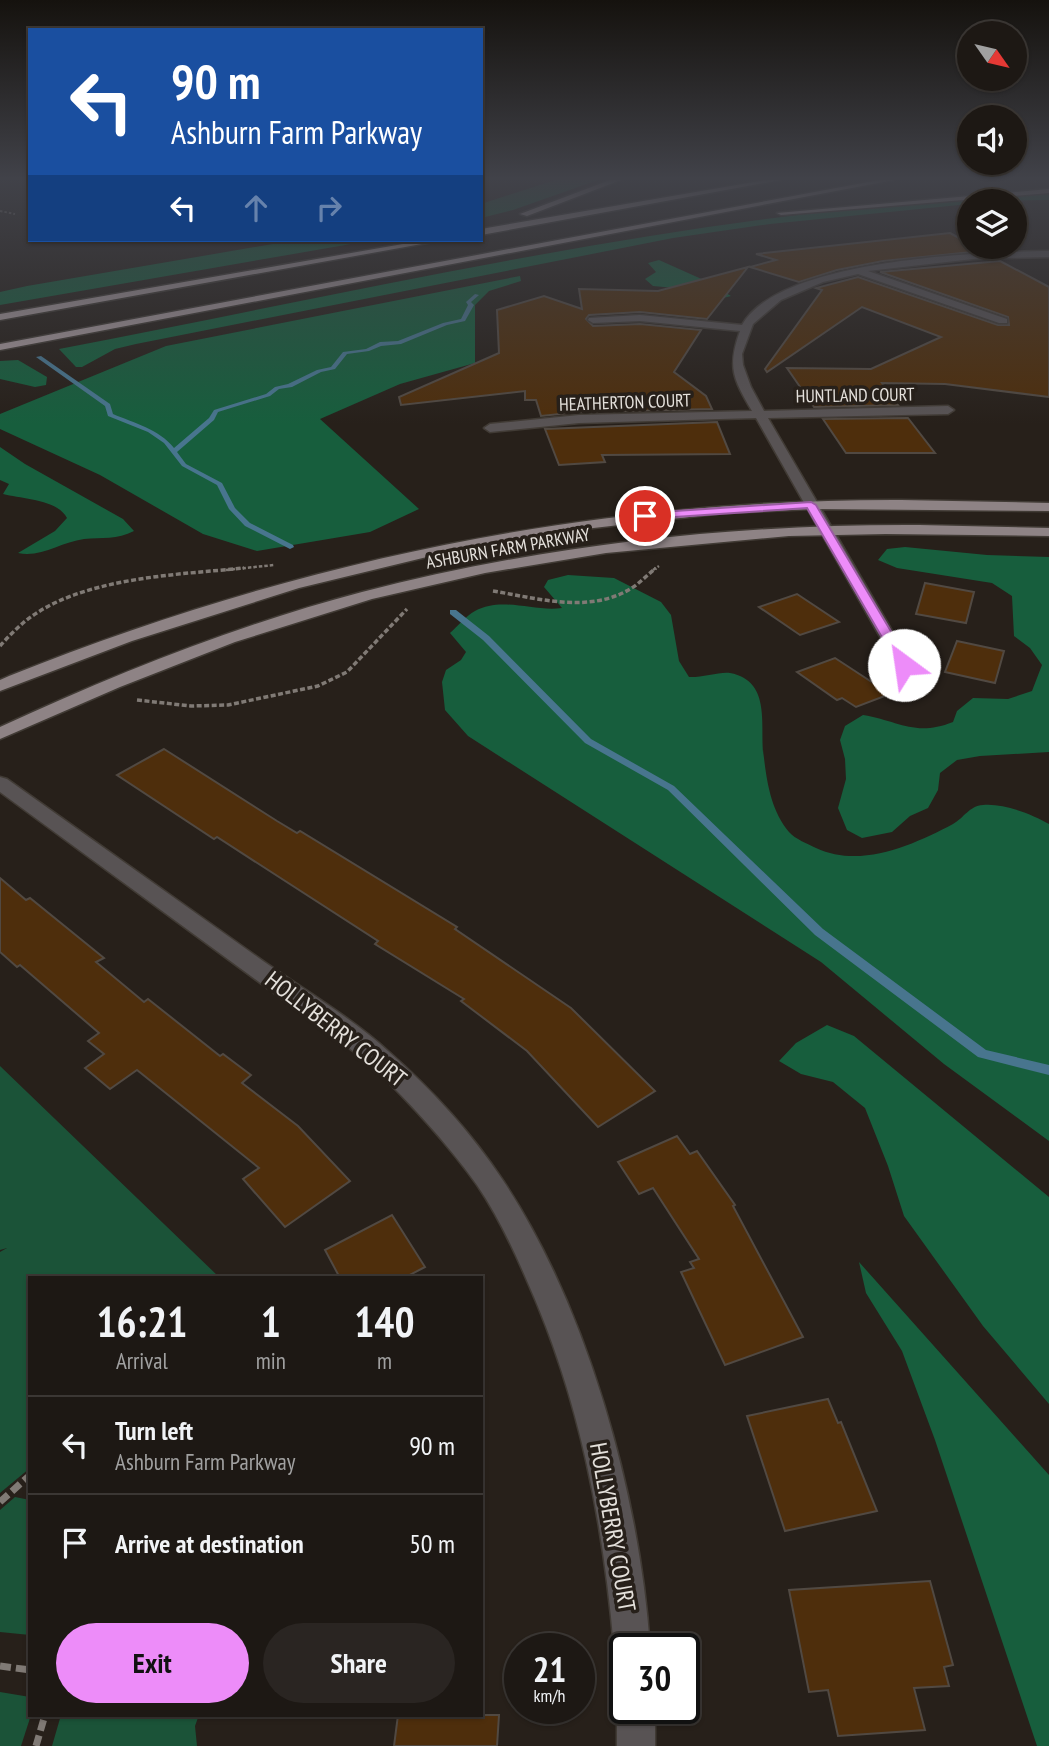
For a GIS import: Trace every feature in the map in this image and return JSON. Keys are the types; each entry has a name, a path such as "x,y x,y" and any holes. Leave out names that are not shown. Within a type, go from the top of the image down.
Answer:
{"highway":[{"path":"183,285 305,261"},
{"path":"0,317 317,261"},
{"path":"0,347 457,261"}],"main road":[{"name":"ASHBURN FARM PARKWAY","path":"0,686 183,618 378,562 542,529 619,519 811,505 1049,508"},
{"name":"ASHBURN FARM PARKWAY","path":"0,734 137,672 215,643 310,612 484,570 615,549 716,537 825,530 1049,532"}],"street":[{"path":"904,665 762,415 739,370 736,354 744,328 761,310 786,294 857,270 913,261"},
{"path":"857,270 1003,321"},
{"path":"593,320 640,318 744,328"},
{"name":"HUNTLAND COURT","path":"762,415 948,410"},
{"name":"HEATHERTON COURT","path":"490,428 579,419 762,415"},
{"name":"HOLLYBERRY COURT","path":"0,783 377,1055 419,1095 478,1166 514,1222 561,1320 588,1397 610,1484 627,1583 631,1633"},
{"path":"636,1724 636,1746"}],"path":[{"path":"493,592 561,601 591,601 614,597 629,590 656,568 667,563"},
{"path":"127,703 137,700 191,706 228,705 318,685 347,673 410,607"},
{"path":"0,1502 28,1477"},
{"path":"0,1666 28,1670"},
{"path":"36,1746 44,1717"}],"green space":[{"path":"170,261 250,261 0,305 0,292"},
{"path":"506,261 554,261 136,344 115,349 82,367 76,367 59,349"},
{"path":"662,261 706,281 731,296 723,298 696,290 653,286 645,279 656,272 648,263"},
{"path":"520,276 521,281 489,291 475,305 475,363 400,384 320,419 419,509 370,532 257,551 203,534 100,475 0,429 0,414 166,346"},
{"path":"18,360 47,377 46,385 35,387 0,379 0,361"},
{"path":"0,447 123,519 134,531 115,537 84,539 43,552 18,553 55,531 67,518 47,503 3,494 9,484 0,480"},
{"path":"905,547 987,555 1049,557 1049,752 957,760 940,773 938,790 928,808 910,816 892,832 862,838 847,830 838,808 846,779 840,740 845,726 863,715 917,728 953,722 957,711 973,698 1008,699 1032,691 1042,665 1030,648 1014,636 1012,596 992,583 897,568 878,560 887,549"},
{"path":"568,575 614,578 661,602 671,615 679,661 689,677 730,673 753,685 761,707 764,758 771,797 783,824 792,835 802,841 833,854 851,856 886,852 937,832 983,805 1017,810 1049,824 1049,1141 944,1064 821,962 468,736 445,710 442,682 446,670 461,660 466,652 450,633 472,613 485,607 507,605 562,608 544,587 548,580"},
{"path":"827,1025 854,1036 1049,1197 1049,1404 983,1326 904,1216 865,1108 833,1082 801,1074 779,1061 796,1043"},
{"path":"0,1066 218,1276 28,1276 28,1470 0,1493 0,1252 7,1248 0,1250"},
{"path":"859,1262 1049,1475 1049,1746 1037,1746 935,1440 902,1351 866,1293"},
{"path":"15,1497 28,1500 28,1635 0,1632 0,1510"},
{"path":"0,1692 28,1697 28,1717 30,1717 21,1746 0,1746"},
{"path":"60,1717 198,1717 195,1726 197,1746 52,1746"}],"building":[{"path":"771,261 881,261 837,270 799,282 750,267"},
{"path":"1001,261 1049,287 1049,397 945,384 882,383 898,405 814,407 787,368 871,369 941,337 862,307 767,372 765,369 822,290 816,288 858,277 998,325 1009,325 1008,317 880,272"},
{"path":"748,267 707,319 640,312 589,315 586,319 593,326 640,324 701,330 674,372 706,396 712,409 579,412 541,416 536,400 525,400 525,391 401,405 399,397 499,353 497,310 544,296 582,309 579,289 658,291"},
{"path":"908,418 935,453 846,453 823,419"},
{"path":"717,422 730,454 602,455 605,462 559,465 545,429"},
{"path":"925,583 974,592 966,623 916,614"},
{"path":"797,594 839,622 800,635 759,607"},
{"path":"957,641 1004,651 995,683 945,672"},
{"path":"835,658 890,694 856,707 842,698 837,700 797,672"},
{"path":"164,749 277,821 297,833 300,831 457,927 455,929 571,1008 655,1091 598,1127 527,1051 461,1001 464,999 375,944 378,941 217,837 214,839 117,775"},
{"path":"0,878 26,900 30,898 104,958 96,962 144,1002 148,999 220,1056 223,1054 251,1075 242,1083 298,1126 350,1181 285,1227 243,1179 259,1168 137,1070 110,1089 85,1068 104,1054 88,1041 99,1033 20,965 17,967 0,952"},
{"path":"677,1136 690,1154 697,1151 735,1205 733,1206 803,1337 725,1365 681,1272 694,1268 690,1262 699,1259 653,1188 639,1194 618,1162"},
{"path":"392,1215 425,1267 408,1276 339,1276 325,1250"},
{"path":"828,1399 838,1423 841,1422 877,1511 785,1531 747,1416"},
{"path":"930,1581 953,1665 944,1667 949,1686 914,1688 925,1730 838,1736 828,1690 809,1692 789,1590"},
{"path":"499,1715 497,1746 394,1746 398,1717"}],"waterway":[{"path":"173,452 212,419 216,411 268,395 277,388 290,386 319,371 333,368 345,353 367,350 380,344 399,343 445,324 463,320 471,305 468,302 477,295"},
{"path":"39,357 108,405 110,415 150,431 166,442 173,452"},
{"path":"173,452 184,465 220,484 232,509 247,524 290,547"},
{"path":"453,612 486,638 588,741 671,788 819,932 982,1054 1049,1070"}],"route":[{"path":"645,516 811,505 904,665"}]}
